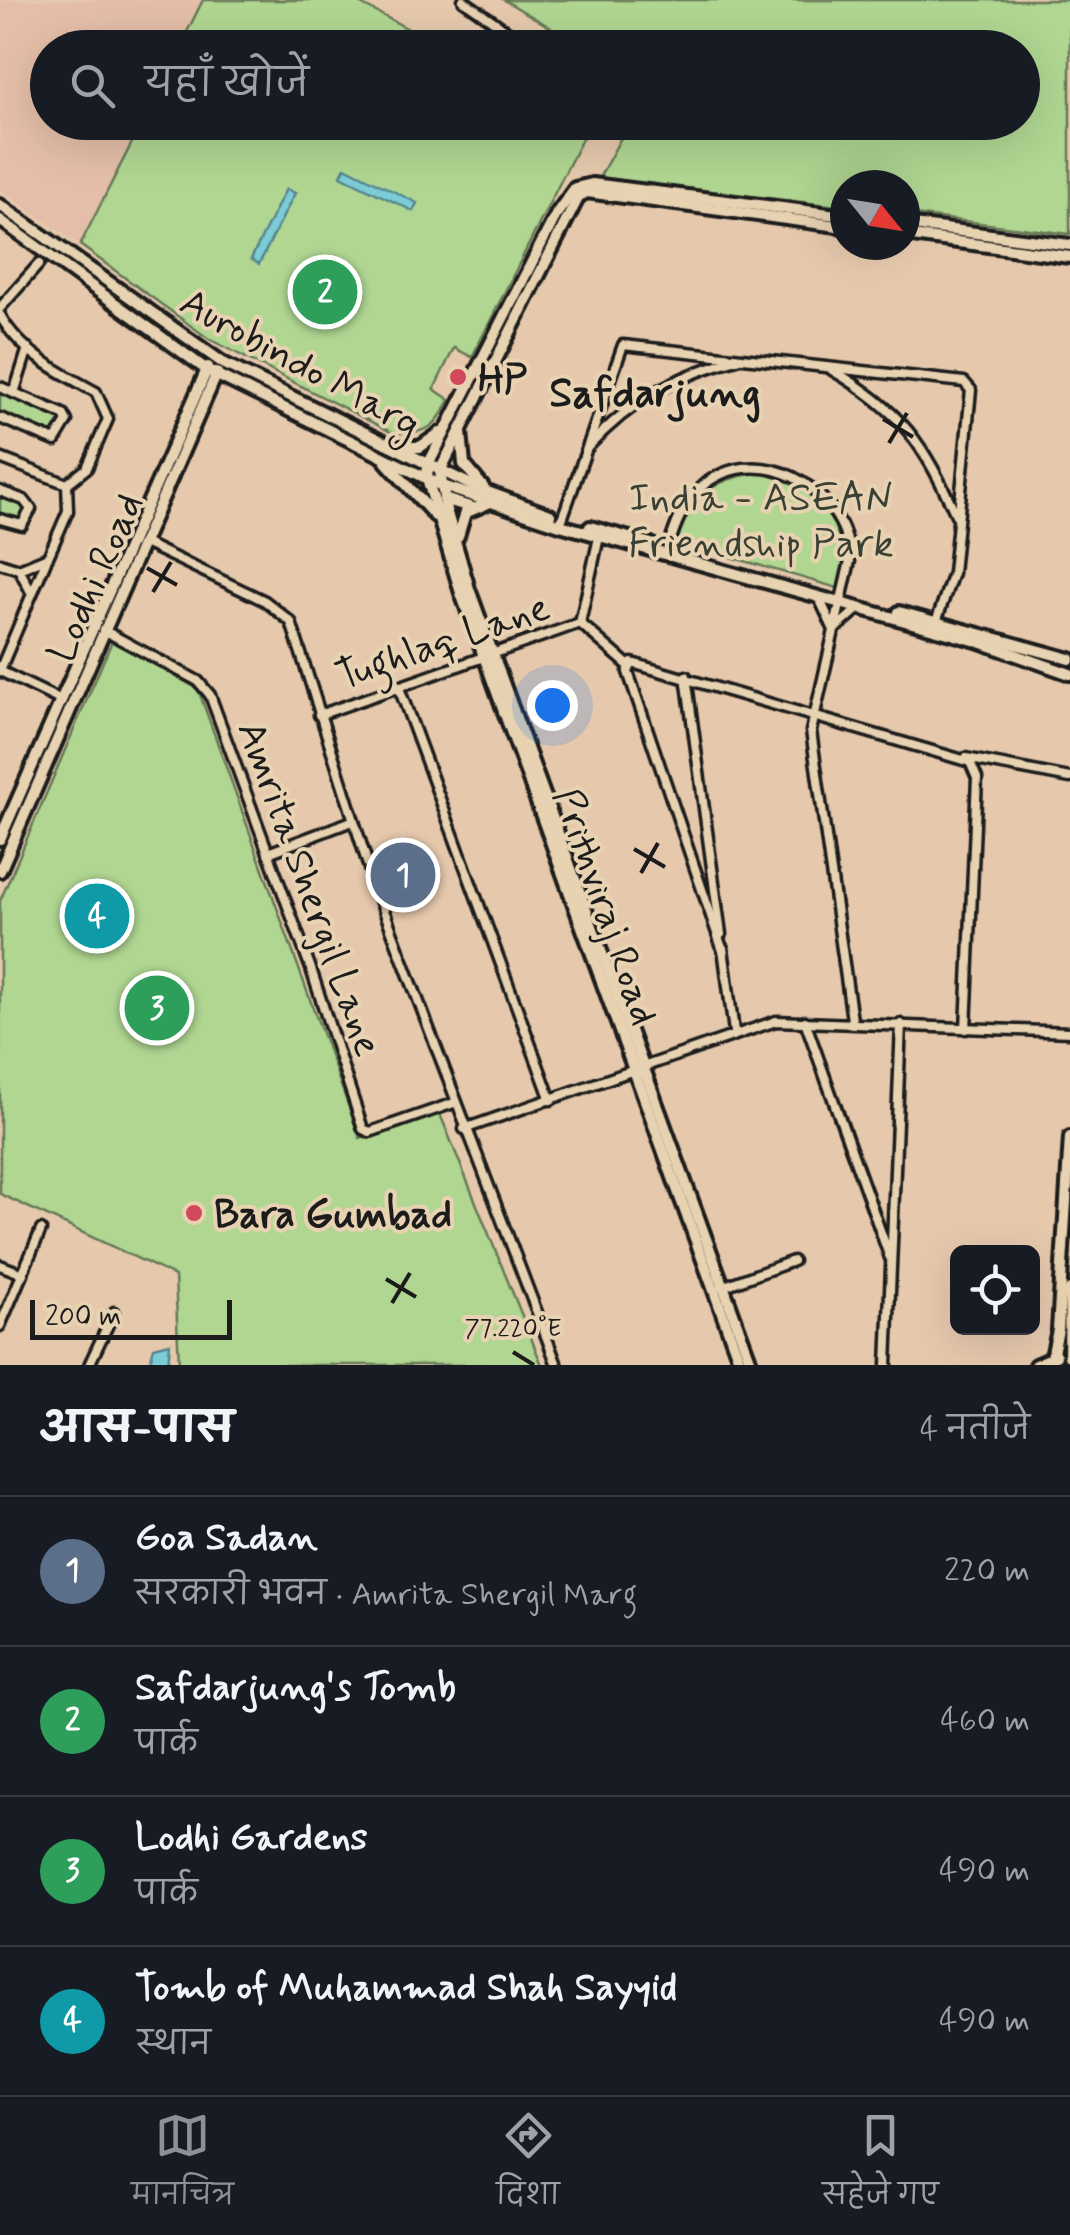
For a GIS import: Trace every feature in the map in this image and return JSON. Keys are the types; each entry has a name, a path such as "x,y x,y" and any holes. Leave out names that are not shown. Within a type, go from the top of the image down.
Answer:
{"main road":[{"path":"440,470 565,198 575,188 592,184 830,214"},
{"path":"428,465 574,202 587,192 830,225"},
{"name":"Aurobindo Marg","path":"0,205 218,360 490,498"},
{"name":"Aurobindo Marg","path":"0,220 81,286 211,372 440,485 490,498"},
{"path":"920,226 1070,245"},
{"path":"920,237 1070,258"},
{"name":"Lodhi Road","path":"2,831 218,360"},
{"name":"Lodhi Road","path":"0,871 211,372"},
{"path":"391,446 420,447 448,426"},
{"path":"462,426 464,464 490,498 599,536 667,552 819,598 842,600 859,608 1070,660"},
{"path":"382,457 439,521"},
{"name":"Prithviraj Road","path":"428,465 427,478 439,521 639,1069 752,1361"},
{"name":"Prithviraj Road","path":"440,470 440,485 488,653"},
{"path":"458,546 460,518 490,498"},
{"path":"444,499 473,508"},
{"path":"561,522 935,626 1070,674"},
{"name":"Prithviraj Road","path":"639,1069 738,1365"},
{"path":"1052,1357 1058,1330 1070,1137"},
{"path":"1034,1365 1052,1357 1070,1357 1070,1290"}],"street":[{"path":"463,0 506,30"},
{"path":"39,264 0,311 13,336 67,378 96,392 108,419 87,468 67,484"},
{"path":"561,522 620,346 970,384 954,573 935,626"},
{"path":"14,394 28,348"},
{"path":"586,450 653,390 695,370 741,358"},
{"path":"828,368 901,418 930,459 956,517"},
{"path":"0,387 63,414 66,425 55,441 2,419 0,430"},
{"path":"0,458 67,484"},
{"path":"667,552 684,509 704,485 732,471 772,469 811,486 841,518 850,536 850,562 842,600 812,713 852,1020"},
{"path":"60,700 0,671 68,511 67,484"},
{"path":"0,491 24,500 31,510 22,525 0,519"},
{"path":"580,624 599,536"},
{"path":"142,542 280,611 298,637 352,822 454,1103 557,1365"},
{"path":"19,569 48,557"},
{"path":"0,562 19,569 32,594"},
{"path":"819,598 834,630"},
{"path":"834,630 859,608"},
{"name":"Tughlaq Lane","path":"319,715 580,624 629,666"},
{"name":"Amrita Shergil Lane","path":"103,630 208,690 363,1128 370,1132 454,1103"},
{"path":"724,951 629,666 636,663 686,676 962,757 1070,778"},
{"path":"686,676 734,1032"},
{"path":"398,685 551,1100"},
{"path":"962,757 970,762 977,778 966,1029"},
{"path":"268,853 352,822"},
{"path":"806,1020 891,1262"},
{"path":"464,1129 734,1032 776,1021 852,1020 1070,1032"},
{"path":"887,1365 901,1024"},
{"path":"0,1326 41,1230"},
{"path":"721,1288 793,1262"},
{"path":"0,1264 23,1274"},
{"path":"90,1365 114,1312"}],"shaded area":[{"path":"0,0 203,0 188,30 30,30 30,140 133,140 80,245 0,190"}],"green space":[{"path":"203,0 353,0 410,30 188,30"},
{"path":"504,0 1070,0 1070,234 920,216 920,170 830,170 830,205 599,178 620,140 1040,140 1040,30 555,30"},
{"path":"133,140 581,140 472,357 454,348 434,389 450,400 434,424 414,432 393,433 209,339 80,245"},
{"path":"0,389 60,414 64,423 55,438 0,415"},
{"name":"India - ASEAN Friendship Park","path":"759,473 803,487 830,510 842,544 841,589 675,541 688,513 705,493 728,480"},
{"path":"0,494 26,508 19,523 0,516"},
{"path":"112,641 198,689 360,1138 440,1114 542,1365 179,1365 175,1276 0,1194 0,901"}],"water":[{"path":"345,167 417,203 413,211 341,176"},
{"path":"286,189 295,193 259,264 251,259"},
{"path":"170,1343 168,1365 149,1365 154,1347"}],"place":[{"name":"Safdarjung's Tomb","path":"325,292"},
{"name":"HP","path":"458,377"},
{"name":"Goa Sadan","path":"403,875"},
{"name":"Tomb of Muhammad Shah Sayyid","path":"97,916"},
{"name":"Lodhi Gardens","path":"157,1008"},
{"name":"Bara Gumbad","path":"194,1213"}],"district":[{"name":"Safdarjung","path":"655,391"}]}
